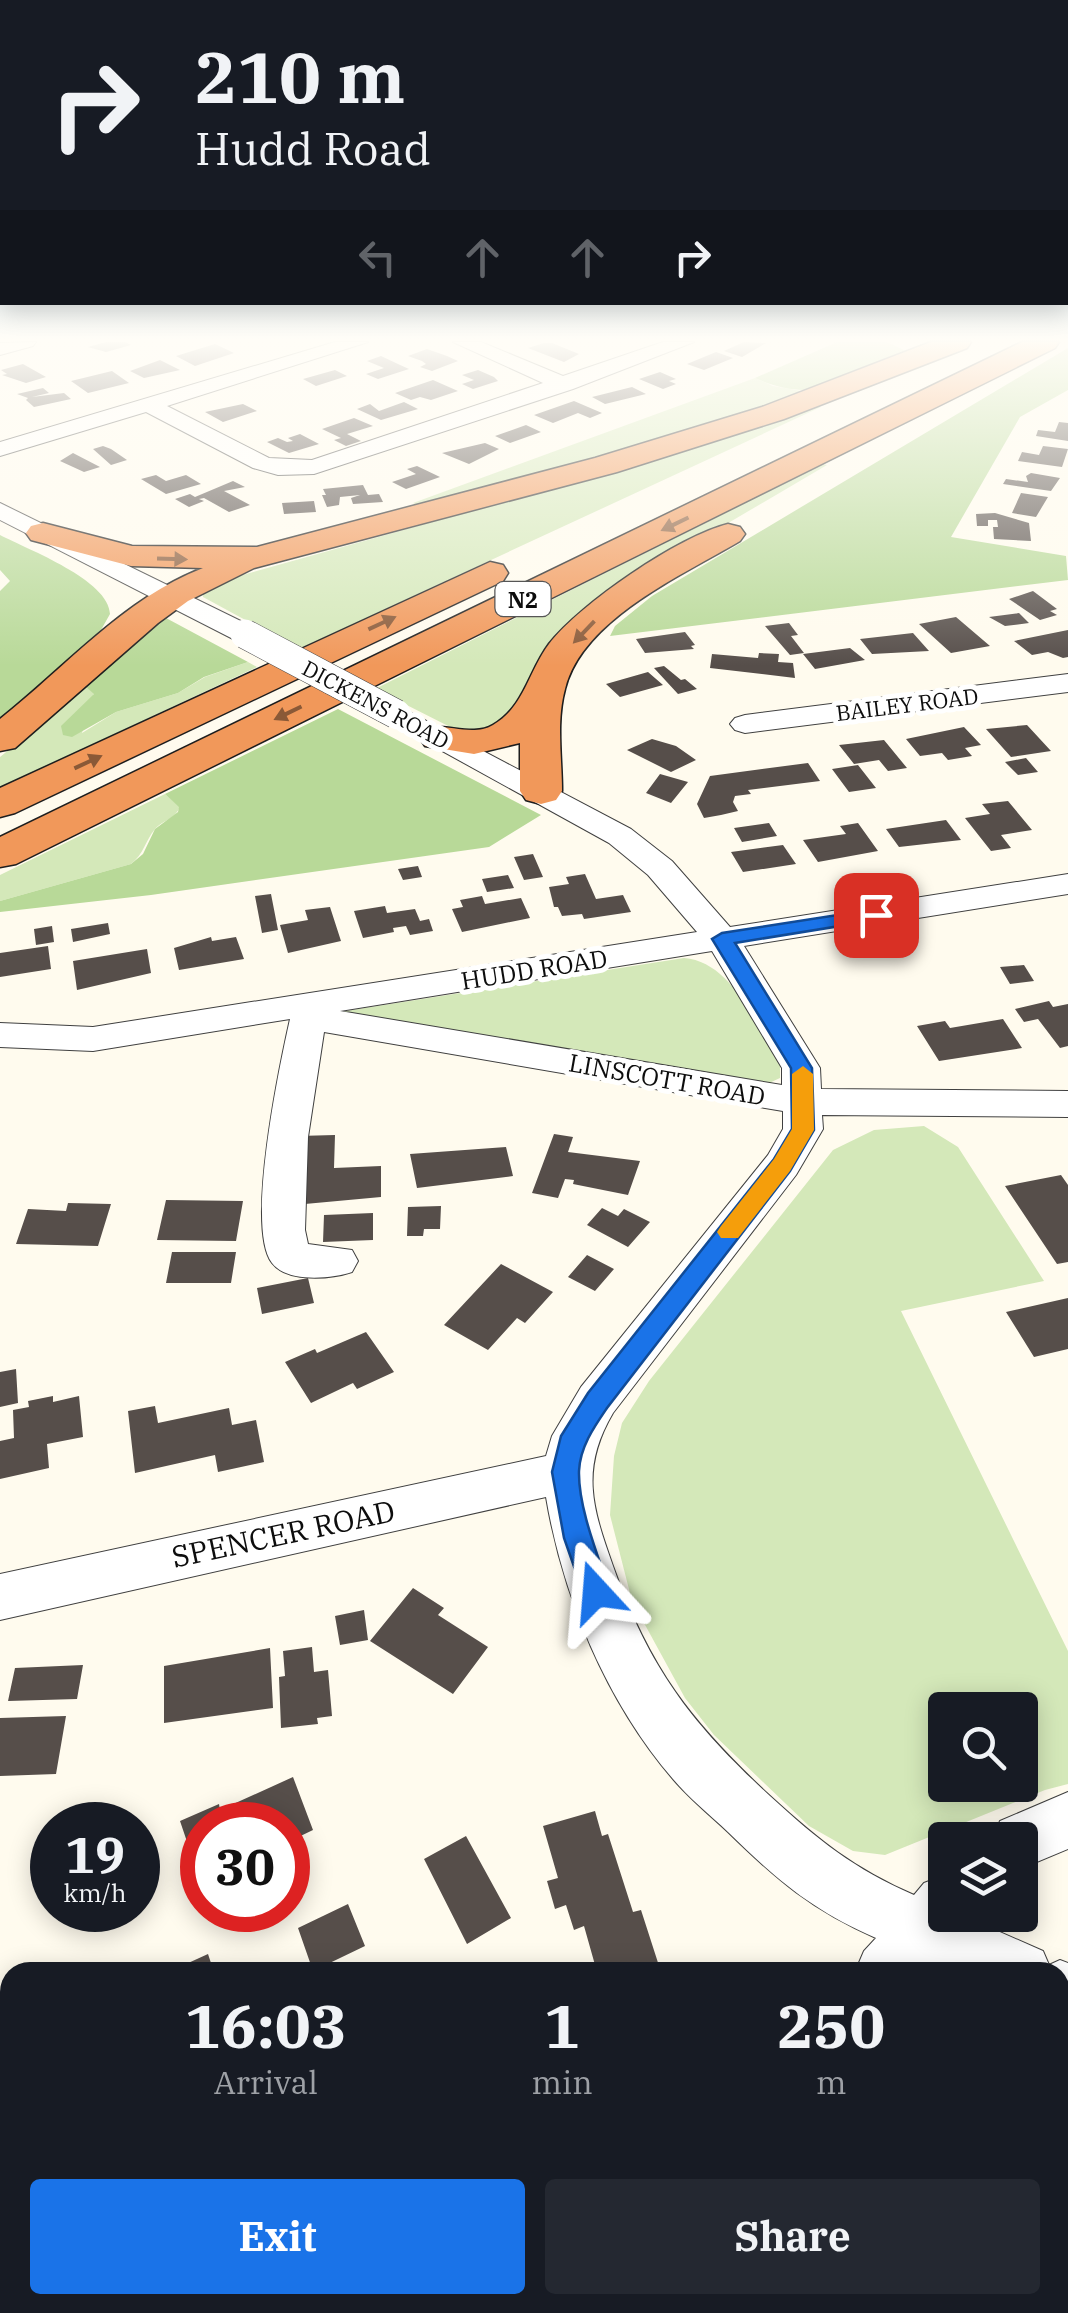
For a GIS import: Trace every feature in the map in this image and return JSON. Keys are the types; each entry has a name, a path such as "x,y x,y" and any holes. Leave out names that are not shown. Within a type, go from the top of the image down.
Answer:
{"highway":[{"path":"0,740 81,673 118,636 170,596 258,558 654,450"},
{"path":"629,508 753,450"},
{"name":"N2","path":"0,854 825,450"},
{"path":"540,791 543,699 549,676 590,624 622,598 871,450"},
{"path":"42,532 132,556 258,558"},
{"path":"42,532 118,584 128,598 118,636"},
{"name":"N2","path":"0,804 523,558"},
{"path":"439,737 467,743 493,742 510,734 543,699"}],"street":[{"path":"236,450 261,463 294,469 335,462 370,450"},
{"name":"DICKENS ROAD","path":"0,510 246,634 540,791 638,848 722,939 792,1047 802,1068 805,1102"},
{"name":"BAILEY ROAD","path":"745,724 1068,682"},
{"name":"HUDD ROAD","path":"0,1035 93,1040 1068,884"},
{"name":"LINSCOTT ROAD","path":"269,1012 805,1102 1068,1104"},
{"path":"309,1018 299,1062 281,1226 288,1254 298,1260 337,1261"},
{"path":"805,1102 803,1130 782,1165 598,1400 574,1436 566,1472 578,1538 608,1628 639,1686 692,1760 806,1868 862,1902 928,1914"},
{"name":"SPENCER ROAD","path":"0,1597 566,1472"},
{"path":"1038,1833 1068,1820"},
{"path":"894,1962 928,1922"},
{"path":"960,1932 1007,1962"}],"green space":[{"path":"558,450 623,450 425,509 413,503"},
{"path":"673,450 728,450 299,649 203,597 203,591 214,583"},
{"path":"897,450 1001,450 951,537 1066,556 1068,580 610,636 615,626 652,596"},
{"path":"822,464 827,465 626,583 535,668 502,727 466,735 375,689"},
{"path":"0,535 82,578 106,601 110,614 97,637 0,721 0,591 10,581 0,570"},
{"path":"166,618 248,662 204,677 178,693 116,712 72,737 63,735 61,726 94,694 86,687 147,627"},
{"path":"248,662 257,667 0,788 0,757 86,687 94,693 82,733 116,712 178,693 205,677"},
{"path":"338,709 541,815 489,847 151,895 0,912 0,901 131,864 143,854 155,829 178,812 179,807 165,794"},
{"path":"165,794 180,807 155,829 131,864 0,901 0,875"},
{"path":"684,958 716,971 742,999 780,1064 780,1078 767,1084 339,1012"},
{"path":"924,1126 958,1147 1044,1281 901,1311 1068,1651 1068,1784 1038,1793 1038,1692 928,1692 928,1802 1015,1802 966,1822 928,1822 928,1838 885,1855 853,1851 809,1826 714,1735 685,1698 632,1601 610,1515 614,1456 622,1423 649,1381 833,1150 874,1130"}],"building":[{"path":"94,450 112,450 127,460 111,465"},
{"path":"455,450 497,450 469,464 442,453"},
{"path":"1041,450 1068,450 1062,467 1018,461 1022,452 1039,455"},
{"path":"73,453 100,467 84,472 60,461"},
{"path":"417,466 440,477 406,489 392,482 416,474 407,469"},
{"path":"1031,473 1060,478 1051,491 1003,484 1006,479 1028,482 1026,476"},
{"path":"156,475 166,481 186,475 201,484 166,494 141,479"},
{"path":"233,481 245,487 224,491 250,505 229,512 204,498 189,507 175,499 190,494 195,497"},
{"path":"363,485 368,495 379,494 383,502 353,504 351,498 360,495 340,497 339,505 327,507 322,495 326,495 323,489"},
{"path":"1021,493 1048,497 1036,517 1012,513"},
{"path":"314,501 316,512 284,514 282,503"},
{"path":"995,513 1029,523 1031,541 994,539 997,520 988,520 988,526 977,526 976,514"},
{"path":"1033,591 1057,609 1050,611 1057,615 1040,620 1009,599"},
{"path":"1019,613 1029,623 1005,626 989,617"},
{"path":"956,617 990,646 951,653 919,624"},
{"path":"789,623 798,635 791,636 804,653 790,655 765,626"},
{"path":"1068,630 1068,657 1048,652 1032,655 1014,641"},
{"path":"685,632 694,649 645,653 636,639"},
{"path":"913,633 929,651 872,654 860,639"},
{"path":"850,648 865,660 815,669 803,654"},
{"path":"759,653 779,654 778,662 793,663 795,678 710,668 712,654 758,658"},
{"path":"664,666 697,689 678,694 654,668"},
{"path":"648,672 663,685 620,697 606,684"},
{"path":"1027,725 1051,751 1011,757 986,729"},
{"path":"964,727 981,745 965,748 972,756 948,760 942,753 920,756 906,739"},
{"path":"652,739 676,746 696,760 671,772 627,750"},
{"path":"884,740 907,768 888,771 879,760 854,764 839,745"},
{"path":"1026,758 1038,772 1018,775 1005,762"},
{"path":"808,763 820,781 748,790 751,794 735,796 733,802 738,811 721,815 704,818 697,804 710,776"},
{"path":"858,765 876,788 849,792 832,769"},
{"path":"660,774 688,782 671,803 646,793"},
{"path":"1008,801 1032,830 1001,835 1011,848 991,851 965,818 990,814 982,804"},
{"path":"946,820 961,840 899,847 886,829"},
{"path":"769,823 777,836 742,842 734,828"},
{"path":"858,823 878,851 818,862 803,840 846,834 840,826"},
{"path":"783,845 796,864 743,872 731,852"},
{"path":"533,854 543,877 524,880 514,857"},
{"path":"418,866 422,877 403,880 398,869"},
{"path":"585,874 596,899 623,895 631,912 584,919 582,914 562,916 554,907 549,887 569,884 566,877"},
{"path":"508,875 514,888 487,892 482,879"},
{"path":"271,894 278,930 262,933 255,896"},
{"path":"482,896 485,904 521,898 530,918 462,932 452,909 463,907 460,900"},
{"path":"385,906 387,913 415,909 420,921 429,919 433,931 410,935 406,926 363,938 354,911"},
{"path":"330,907 341,941 288,953 280,925 308,920 305,910"},
{"path":"108,923 110,934 73,942 71,929"},
{"path":"52,926 54,942 36,945 34,929"},
{"path":"211,937 212,941 236,937 244,959 179,970 174,948"},
{"path":"48,946 51,969 0,977 0,953"},
{"path":"147,949 151,973 77,990 73,961"},
{"path":"1024,965 1034,981 1010,984 1000,967"},
{"path":"1049,1001 1053,1007 1068,1004 1068,1046 1060,1048 1038,1019 1024,1022 1015,1009"},
{"path":"1003,1019 1022,1048 939,1061 917,1026 945,1021 950,1028"},
{"path":"554,1134 573,1137 568,1152 640,1161 628,1195 565,1179 558,1198 532,1193"},
{"path":"335,1135 334,1168 381,1166 381,1197 294,1205 298,1136"},
{"path":"506,1147 513,1176 417,1188 410,1154"},
{"path":"1061,1175 1068,1185 1068,1262 1057,1264 1005,1186"},
{"path":"166,1200 243,1201 236,1241 157,1240"},
{"path":"68,1203 111,1204 98,1246 16,1244 28,1209 66,1211"},
{"path":"441,1206 440,1229 424,1229 423,1236 407,1236 408,1207"},
{"path":"602,1208 618,1216 624,1209 650,1222 628,1247 587,1225"},
{"path":"373,1213 373,1240 323,1242 324,1215"},
{"path":"172,1252 236,1252 231,1283 166,1283"},
{"path":"587,1255 614,1269 595,1291 568,1277"},
{"path":"501,1264 553,1292 525,1323 517,1318 488,1350 444,1325"},
{"path":"308,1278 314,1303 262,1314 257,1288"},
{"path":"1068,1298 1068,1349 1034,1357 1006,1312"},
{"path":"366,1332 394,1372 357,1389 353,1383 311,1403 285,1362"},
{"path":"16,1369 18,1403 0,1407 0,1372"},
{"path":"53,1396 53,1402 79,1396 83,1437 47,1444 49,1468 0,1479 0,1441 14,1438 13,1410 29,1407 28,1401"},
{"path":"155,1406 158,1423 229,1408 232,1425 256,1420 264,1462 218,1472 215,1455 135,1473 128,1411"},
{"path":"413,1588 444,1608 438,1615 488,1647 453,1694 370,1641"},
{"path":"364,1610 368,1640 340,1645 335,1616"},
{"path":"312,1647 314,1672 328,1670 332,1716 317,1718 318,1724 281,1728 279,1677 285,1676 283,1651"},
{"path":"270,1648 273,1708 164,1723 164,1666"},
{"path":"83,1665 77,1699 8,1701 15,1668"},
{"path":"66,1716 56,1774 0,1776 0,1718"},
{"path":"293,1777 302,1802 238,1802"},
{"path":"595,1811 602,1836 608,1834 633,1912 641,1910 658,1962 594,1962 584,1926 574,1930 566,1905 555,1909 547,1881 558,1878 543,1826"},
{"path":"466,1836 511,1918 467,1944 424,1859"},
{"path":"348,1904 365,1946 332,1962 310,1962 299,1932 310,1932 310,1922"},
{"path":"208,1954 211,1962 190,1962"}],"slow traffic":[{"path":"729,1232 782,1165 803,1130 803,1074"}],"route":[{"path":"596,1592 578,1538 566,1472 574,1436 782,1165 803,1130 802,1068 722,939 876,915"}]}
